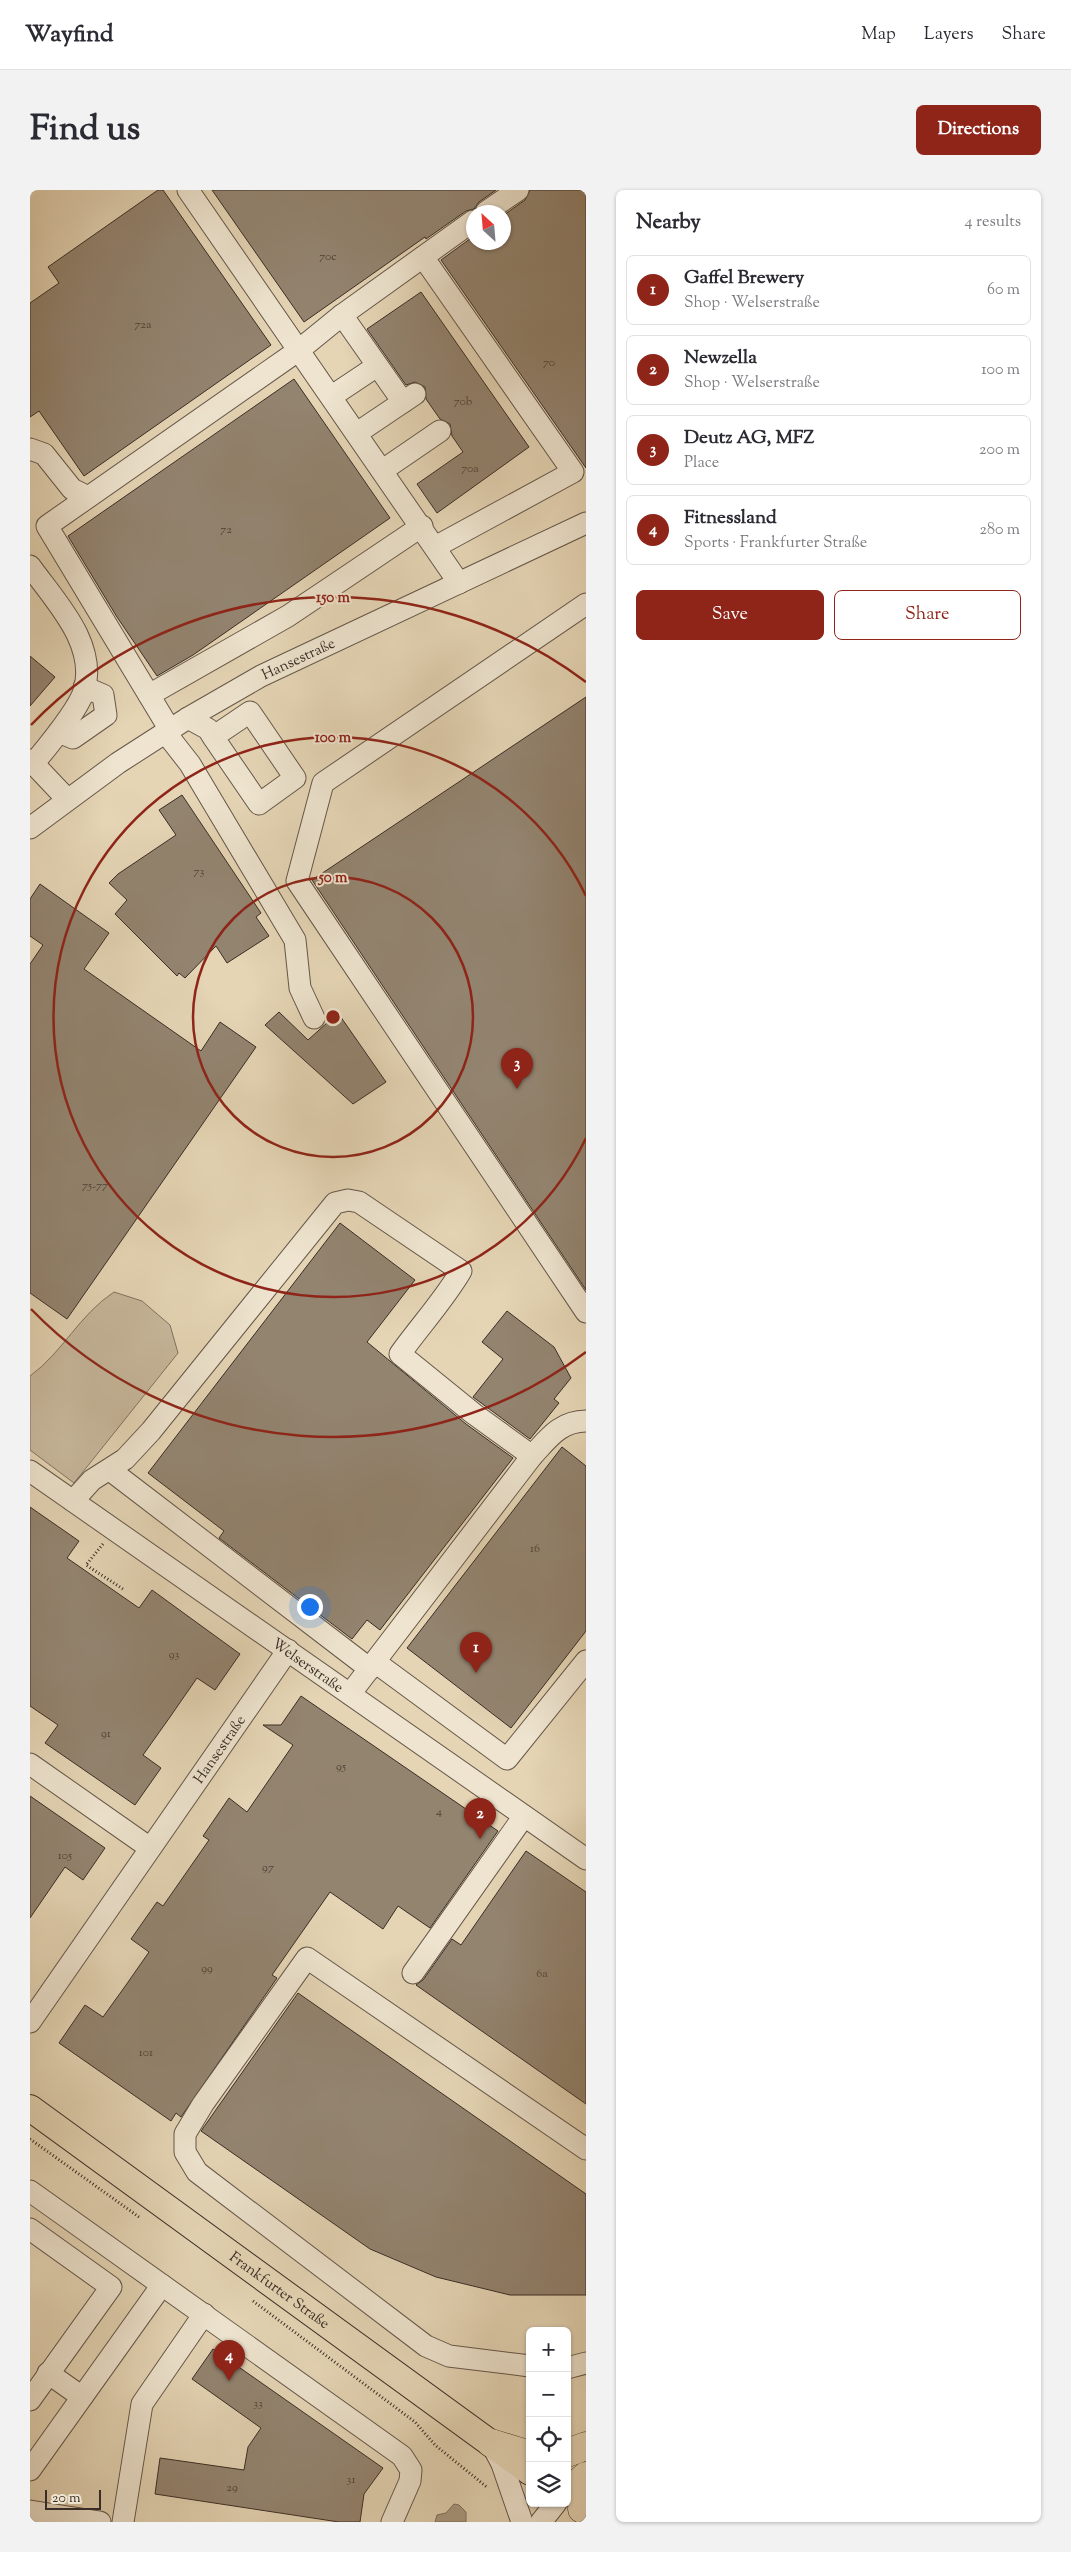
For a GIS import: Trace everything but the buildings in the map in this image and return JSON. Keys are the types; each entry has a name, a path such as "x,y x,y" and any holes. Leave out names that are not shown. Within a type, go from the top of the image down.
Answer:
{"highway":[{"path":"491,2443 526,2454"},
{"path":"571,2452 586,2446"},
{"path":"577,2507 586,2476"}],"main road":[{"name":"Frankfurter Straße","path":"30,2108 526,2469"}],"street":[{"path":"188,190 422,526 459,583"},
{"path":"496,205 518,190"},
{"path":"314,1018 300,988 295,940 190,764 168,731 149,695 47,526 299,350 342,315 466,227"},
{"path":"423,257 579,476 435,547"},
{"path":"342,315 377,366 409,398 357,433"},
{"path":"332,396 377,366"},
{"path":"383,470 440,431"},
{"path":"30,450 44,454 72,489 88,497"},
{"name":"Hansestraße","path":"30,828 67,799 168,731 261,676 586,523"},
{"path":"149,695 288,616 422,526"},
{"path":"30,566 72,623 81,647 87,672 84,687 59,732 32,761 67,799"},
{"path":"586,604 323,783 297,881 586,1312"},
{"path":"59,732 73,738 106,715 103,695 84,687"},
{"path":"188,718 208,729 213,737"},
{"path":"73,1501 92,1480 126,1459 152,1431 335,1203 348,1200 359,1202 462,1271 450,1290 434,1306 400,1354 532,1456"},
{"path":"350,1694 532,1456 559,1428 573,1421 586,1422"},
{"path":"110,1470 372,1666 507,1759 586,1661"},
{"name":"Welserstraße","path":"30,1471 586,1859"},
{"name":"Hansestraße","path":"30,2022 288,1650"},
{"path":"30,1764 150,1848"},
{"path":"413,1973 524,1816"},
{"path":"526,2366 449,2356 426,2346 197,2172 185,2152 185,2134 203,2104 307,1958 586,2149"},
{"path":"30,2191 402,2456 411,2470 410,2481 392,2522"},
{"path":"30,2229 111,2287 30,2400"},
{"path":"30,2470 162,2284"},
{"path":"123,2522 142,2404 204,2314"},
{"path":"571,2367 586,2363"},
{"path":"48,2374 82,2397"},
{"path":"491,2443 502,2464 522,2522"},
{"path":"541,2522 553,2507"},
{"path":"43,2516 100,2522"}],"path":[{"path":"114,1529 86,1565 123,1589"},
{"path":"30,2139 140,2218"},
{"path":"250,2298 415,2422 435,2445 481,2480 493,2494"}],"shaded area":[{"path":"114,1292 142,1301 170,1325 178,1353 74,1483 30,1450 30,1376 52,1356 91,1311"},
{"path":"454,2504 459,2505 466,2512 466,2522 435,2522 437,2515 446,2513"}],"place":[{"name":"Deutz AG, MFZ","path":"517,1089"},
{"name":"Gaffel Brewery","path":"476,1673"},
{"name":"Newzella","path":"480,1839"},
{"name":"Fitnessland","path":"229,2381"}]}
